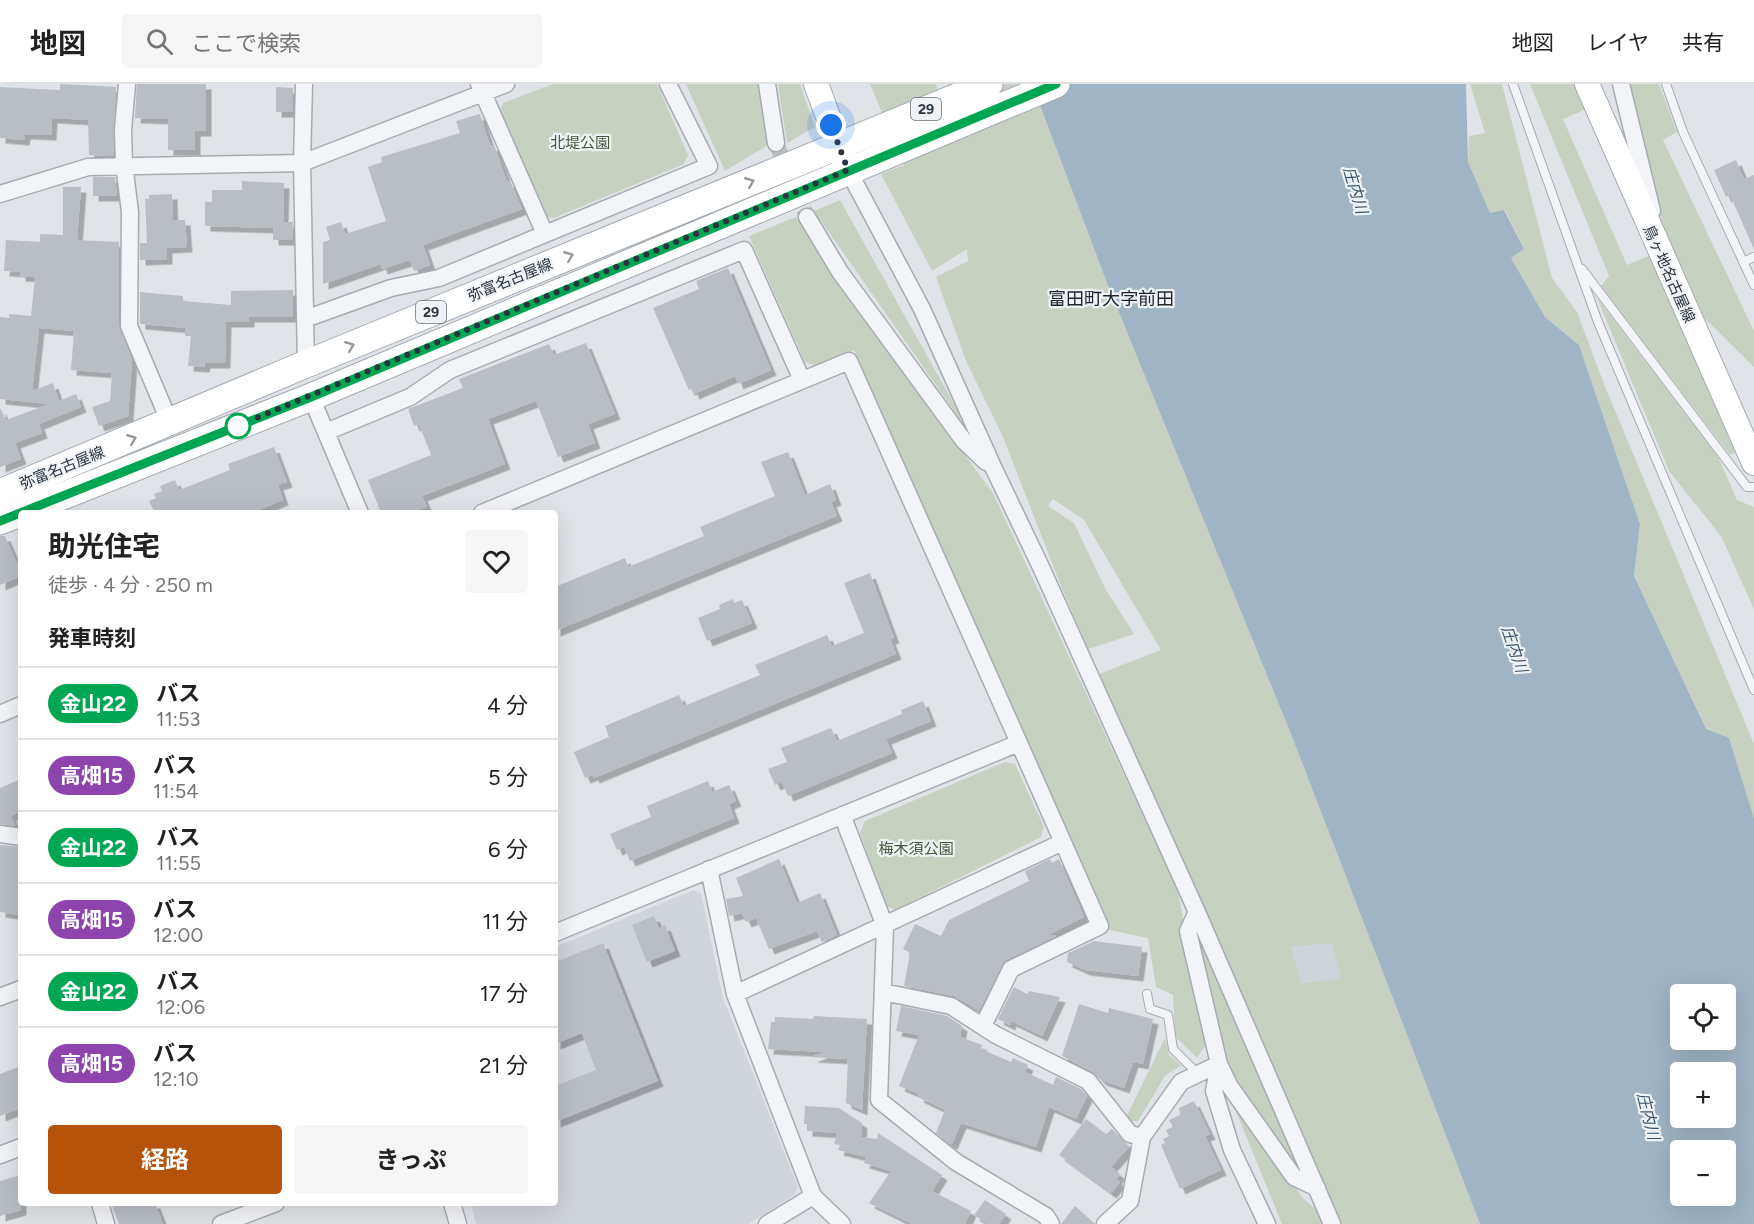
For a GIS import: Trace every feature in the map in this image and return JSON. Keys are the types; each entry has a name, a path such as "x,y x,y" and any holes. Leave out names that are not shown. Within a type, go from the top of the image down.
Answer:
{"main road":[{"path":"816,84 843,158"},
{"name":"弥富名古屋線","path":"28,510 311,397 843,158 864,135 988,84"},
{"name":"29","path":"843,158 891,152 1056,84"},
{"name":"鳥ヶ地名古屋線","path":"1587,84 1754,463"},
{"name":"弥富名古屋線","path":"0,493 306,364 843,158"},
{"name":"弥富名古屋線","path":"0,521 18,514"}],"street":[{"path":"127,84 124,164 130,212 129,326 170,423"},
{"path":"304,84 302,162 306,364"},
{"path":"0,194 88,167 124,164 302,162 481,88 506,84"},
{"path":"305,319 391,288 439,278 709,166 668,84"},
{"path":"767,84 776,143"},
{"path":"1621,84 1666,267"},
{"path":"481,88 545,234"},
{"path":"843,158 922,309 1040,565 1197,912 1332,1224"},
{"path":"807,217 840,272 964,441 994,469"},
{"path":"326,432 410,398 450,370 744,250 802,380"},
{"path":"489,510 849,361 1100,926 1011,969 983,1026"},
{"path":"311,397 359,510"},
{"path":"0,714 18,706"},
{"path":"558,932 1019,743"},
{"path":"842,815 885,926 879,1100 956,1162 1048,1220"},
{"path":"0,834 18,837"},
{"path":"735,994 1063,842"},
{"path":"709,869 735,994 813,1196 842,1224"},
{"path":"1197,912 1188,931 1219,1064 1229,1085 1294,1177 1317,1188"},
{"path":"0,997 18,990"},
{"path":"883,992 951,1006 983,1026 1088,1081 1130,1134 1142,1137"},
{"path":"1105,1224 1130,1201 1142,1137 1181,1082 1219,1064"},
{"path":"1219,1064 1214,1091 1232,1150 1267,1224"},
{"path":"0,1155 18,1148"},
{"path":"767,1224 813,1196"},
{"path":"101,1206 106,1224"},
{"path":"221,1224 268,1206"},
{"path":"453,1206 458,1224"},
{"path":"1031,1224 1048,1220"}],"lane":[{"path":"1513,84 1598,322 1754,690"},
{"path":"1666,84 1683,132 1754,285"},
{"path":"1743,262 1754,257"},
{"path":"1576,262 1748,487 1754,487"},
{"path":"1147,994 1150,1009 1168,1016 1173,1049 1198,1074"}],"shaded area":[{"path":"694,890 701,894 723,998 798,1187 793,1196 748,1224 476,1224 472,1206 558,1206 558,946"},
{"path":"1332,943 1342,978 1301,985 1290,947"}],"green space":[{"name":"北堤公園","path":"553,84 657,84 688,155 684,164 554,218 545,217 500,110 503,103"},
{"path":"686,84 758,84 768,145 725,171"},
{"path":"778,84 800,84 815,127 787,143"},
{"path":"870,84 936,84 954,144 963,108 948,84 1032,84 1107,283 1291,734 1480,1224 1340,1224 1099,674 1161,650 1084,520 1053,499 1048,506 1074,523 1105,588 1134,634 1088,649 1003,437 966,361 936,277 968,261 967,249 932,271 881,174 904,165","holes":["1332,943 1341,978 1301,984 1291,947"]},
{"path":"1470,84 1502,84 1552,278 1577,312 1604,384 1754,744 1754,819 1706,729 1634,576 1640,524 1579,345 1545,317 1511,258 1524,249 1505,210 1490,214 1468,162 1469,136 1485,133"},
{"path":"1530,84 1578,84 1586,109 1563,119 1627,265 1651,255 1735,453 1730,455 1601,286 1609,276"},
{"path":"1628,84 1659,84 1677,132 1663,140 1754,331 1754,367 1692,306 1670,256"},
{"path":"840,200 973,438 814,211"},
{"path":"796,217 835,279 993,493 1178,891 1206,1045 1197,1058 1175,1036 1173,995 1156,987 1148,938 1109,930 854,350 817,366 805,362 749,236"},
{"path":"1597,298 1718,457 1737,500 1754,507 1754,609 1721,536 1669,471"},
{"name":"梅木須公園","path":"1005,762 1015,764 1044,827 1041,837 895,910 886,906 860,833 865,821"},
{"path":"1197,935 1301,1171 1223,1060"},
{"path":"1165,1038 1169,1055 1181,1065 1165,1076 1138,1121 1130,1121 1126,1117"},
{"path":"1224,1082 1303,1198 1319,1212 1324,1224 1282,1224"}],"water":[{"name":"庄内川","path":"1032,84 1466,84 1468,162 1490,213 1504,210 1524,249 1511,258 1545,317 1579,345 1640,524 1634,576 1706,729 1729,738 1754,819 1754,1224 1480,1224 1291,734 1107,283"}],"building":[{"path":"60,84 116,87 113,156 89,155 88,120 52,118 51,135 25,134 24,140 0,138 0,87 60,90"},
{"path":"137,84 206,84 206,131 195,131 195,150 168,150 168,119 135,118"},
{"path":"276,87 293,88 293,112 276,112"},
{"path":"480,114 490,146 494,145 507,182 510,181 522,209 423,245 430,265 414,271 410,260 382,269 381,264 323,284 323,242 330,240 326,227 341,222 345,234 386,221 368,167 382,162 381,157 460,133 456,121"},
{"path":"1736,160 1744,179 1754,175 1754,249 1730,195 1726,197 1714,170"},
{"path":"93,177 115,177 117,196 93,196"},
{"path":"242,181 284,183 283,222 293,222 292,240 273,240 273,228 205,226 205,202 212,202 212,190 242,190"},
{"path":"63,187 81,187 77,240 119,242 119,326 132,360 128,416 99,426 92,407 110,401 112,373 71,370 74,331 39,328 32,391 53,383 59,401 76,394 81,407 39,424 42,433 15,443 21,459 0,467 0,408 6,420 49,404 0,399 0,317 9,318 9,314 31,316 35,277 20,276 20,272 4,271 6,240 40,242 40,234 63,235"},
{"path":"172,194 173,220 185,220 187,247 167,248 167,259 140,260 140,243 147,243 145,199 149,199 149,195"},
{"path":"728,268 771,370 738,384 735,376 694,394 692,389 689,390 653,308 699,289 696,281"},
{"path":"293,290 293,317 249,317 249,322 226,322 225,363 205,363 204,367 188,366 191,336 185,336 186,328 140,324 140,292 183,296 183,301 231,305 231,291"},
{"path":"586,343 615,414 588,424 595,443 558,457 536,401 488,419 505,464 422,496 427,507 420,510 380,510 368,480 431,455 419,424 414,426 408,409 463,388 459,379 549,344 554,355"},
{"path":"274,447 287,482 278,485 283,500 258,510 154,510 149,501 156,498 154,494 162,491 160,486 175,480 179,490 230,470 228,464"},
{"path":"788,452 805,495 830,484 836,500 831,502 837,516 558,630 558,586 625,558 628,567 704,536 700,527 775,496 761,462"},
{"path":"0,536 5,536 18,566 18,577 0,585"},
{"path":"870,573 894,638 890,639 896,654 594,778 593,775 585,778 574,752 609,737 605,726 679,695 684,706 760,675 755,665 827,635 832,646 864,633 844,583"},
{"path":"733,599 734,603 742,600 752,623 707,641 698,618 720,609 719,605"},
{"path":"923,701 931,721 886,739 892,753 788,796 782,782 775,785 768,769 787,762 781,748 831,728 837,741 902,714 901,710"},
{"path":"18,780 18,812 11,816 15,826 0,824 0,788"},
{"path":"708,781 712,792 729,785 736,801 729,804 734,818 630,861 624,847 617,850 610,834 651,817 647,806"},
{"path":"0,845 18,847 18,915 0,912"},
{"path":"779,859 797,903 820,893 837,935 822,942 817,931 769,949 756,918 746,922 742,913 729,916 726,899 743,896 736,878"},
{"path":"1050,859 1052,863 1059,859 1084,917 1048,935 1056,936 1006,960 979,1010 954,996 904,986 910,953 903,949 915,924 941,936 949,920 1029,881 1025,871"},
{"path":"654,916 659,928 665,925 675,951 647,962 632,925"},
{"path":"1094,941 1142,947 1138,976 1085,970 1067,962 1068,953"},
{"path":"603,943 658,1081 558,1121 558,1085 596,1070 582,1033 558,1043 558,961"},
{"path":"1014,987 1027,994 1029,991 1060,997 1042,1036 1011,1021 1010,1025 998,1019"},
{"path":"1079,1004 1108,1013 1109,1008 1153,1019 1143,1064 1133,1062 1124,1088 1101,1080 1093,1072 1062,1056"},
{"path":"901,1006 947,1016 962,1026 960,1037 982,1045 981,1049 1011,1062 1013,1058 1028,1065 1025,1072 1053,1085 1056,1077 1081,1089 1087,1096 1076,1119 1049,1107 1036,1147 961,1123 952,1144 949,1143 936,1133 945,1110 918,1097 919,1094 899,1086 919,1035 896,1031"},
{"path":"814,1016 867,1019 862,1110 846,1103 848,1059 811,1057 824,1052 768,1049 771,1022 775,1022 775,1017 813,1019"},
{"path":"18,1067 18,1109 0,1116 0,1074"},
{"path":"1194,1101 1210,1134 1205,1136 1221,1170 1180,1189 1161,1145 1165,1143 1163,1139 1169,1136 1166,1130 1173,1127 1169,1120 1180,1115 1179,1108"},
{"path":"805,1106 839,1108 862,1123 861,1137 877,1139 878,1133 942,1175 932,1191 971,1211 965,1224 912,1224 869,1203 891,1171 864,1163 866,1157 838,1150 840,1145 834,1144 837,1133 807,1131 807,1124 804,1124"},
{"path":"1086,1119 1106,1134 1112,1129 1129,1147 1111,1167 1120,1174 1116,1179 1120,1182 1111,1193 1059,1155"},
{"path":"18,1176 18,1206 21,1206 21,1210 0,1216 0,1181"},
{"path":"985,1200 1006,1214 999,1224 988,1224 974,1215"},
{"path":"112,1206 156,1206 163,1224 119,1224"},
{"path":"1075,1206 1095,1224 1061,1224"}],"tunnel":[{"path":"776,143 807,217"}],"bus line":[{"name":"金山22","path":"28,510 311,397 1056,84"},
{"name":"金山22","path":"0,521 18,514"}],"district":[{"name":"富田町大字前田","path":"1111,299"}],"route":[{"path":"238,426 228,430 848,170 831,125"}]}
